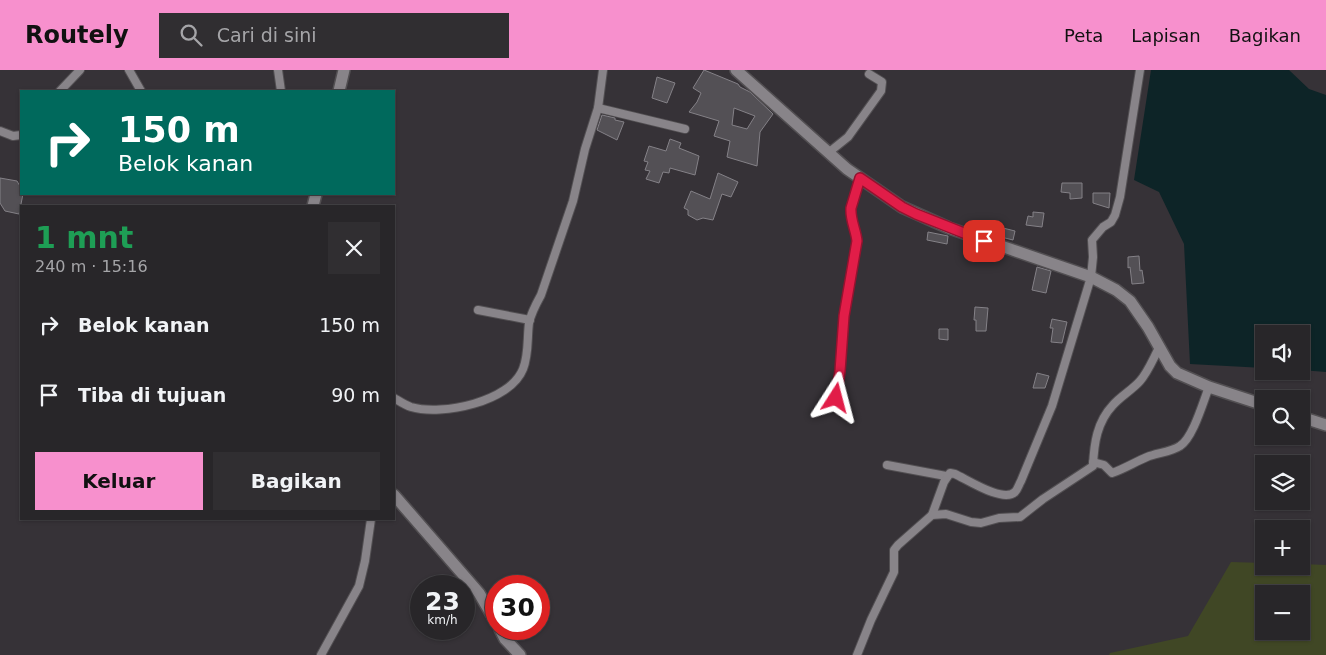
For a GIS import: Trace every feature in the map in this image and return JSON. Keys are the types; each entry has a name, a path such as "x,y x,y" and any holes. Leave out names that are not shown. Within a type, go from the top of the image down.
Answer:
{"street":[{"path":"61,90 80,70"},
{"path":"129,70 140,90"},
{"path":"278,70 281,90"},
{"path":"339,90 344,70"},
{"path":"395,399 411,407 432,409 445,409 479,402 497,395 516,379 523,369 530,320 542,295 573,200 585,149 598,108 603,70"},
{"path":"887,465 946,476 950,473 955,474 998,495 1015,492 1052,406 1091,277 1092,240 1103,226 1111,222 1120,197 1140,70"},
{"path":"739,71 828,154 902,207 949,228 1091,277 1116,290 1130,301 1176,373 1209,387 1255,402"},
{"path":"828,154 848,137 881,91 882,82 869,74"},
{"path":"598,108 685,129"},
{"path":"0,131 13,136 20,136"},
{"path":"836,398 844,316 857,241 850,214 860,178"},
{"path":"478,310 530,320"},
{"path":"932,515 946,514 981,523 998,518 1020,517 1082,475 1093,466 1096,435 1103,419 1112,406 1146,374 1159,348"},
{"path":"1093,462 1104,465 1112,473 1146,457 1181,446 1189,434 1209,387"},
{"path":"1310,420 1326,425"},
{"path":"857,655 894,572 894,550 898,544 932,515 946,476"},
{"path":"395,496 480,593 485,602"},
{"path":"321,655 359,586 371,520"},
{"path":"506,640 520,655"}],"green space":[{"path":"1231,562 1255,563 1255,575 1310,575 1310,564 1326,565 1326,655 1109,655 1110,653 1188,636"}],"water":[{"path":"1151,70 1289,70 1309,89 1326,95 1326,372 1310,371 1310,325 1255,325 1255,368 1190,364 1184,244 1159,192 1134,180"}],"building":[{"path":"704,70 738,84 750,92 773,114 760,132 757,166 727,157 730,141 714,136 719,121 689,112 701,93 693,88","holes":["734,108 755,116 747,129 732,125"]},
{"path":"657,77 675,83 667,103 652,98"},
{"path":"602,115 624,122 617,140 597,130"},
{"path":"670,139 681,143 679,148 699,156 695,175 670,168 669,173 663,172 659,183 646,179 650,171 645,170 648,162 644,161 649,146 666,151"},
{"path":"718,173 738,182 731,197 722,194 713,220 703,218 697,220 688,215 688,210 684,208 691,191 710,199"},
{"path":"0,178 17,181 20,186 20,195 23,195 19,214 5,211 0,203"},
{"path":"1062,183 1082,183 1082,198 1070,199 1070,193 1061,192"},
{"path":"1093,193 1110,193 1109,208 1093,203"},
{"path":"1033,212 1044,213 1042,227 1026,225 1028,216 1033,217"},
{"path":"1003,228 1015,231 1013,240 1001,237"},
{"path":"928,232 948,236 947,244 927,240"},
{"path":"1139,256 1140,271 1142,270 1144,283 1132,284 1130,267 1128,268 1128,257"},
{"path":"1037,267 1051,271 1046,293 1032,290"},
{"path":"975,307 988,308 986,331 976,331 976,320 974,320"},
{"path":"1052,319 1067,322 1062,343 1051,342 1053,328 1050,328"},
{"path":"939,329 948,329 948,340 939,339"},
{"path":"1037,373 1049,376 1045,388 1033,388"}],"route":[{"path":"836,398 844,316 857,241 850,214 852,201 860,178 902,207 984,241"}]}
